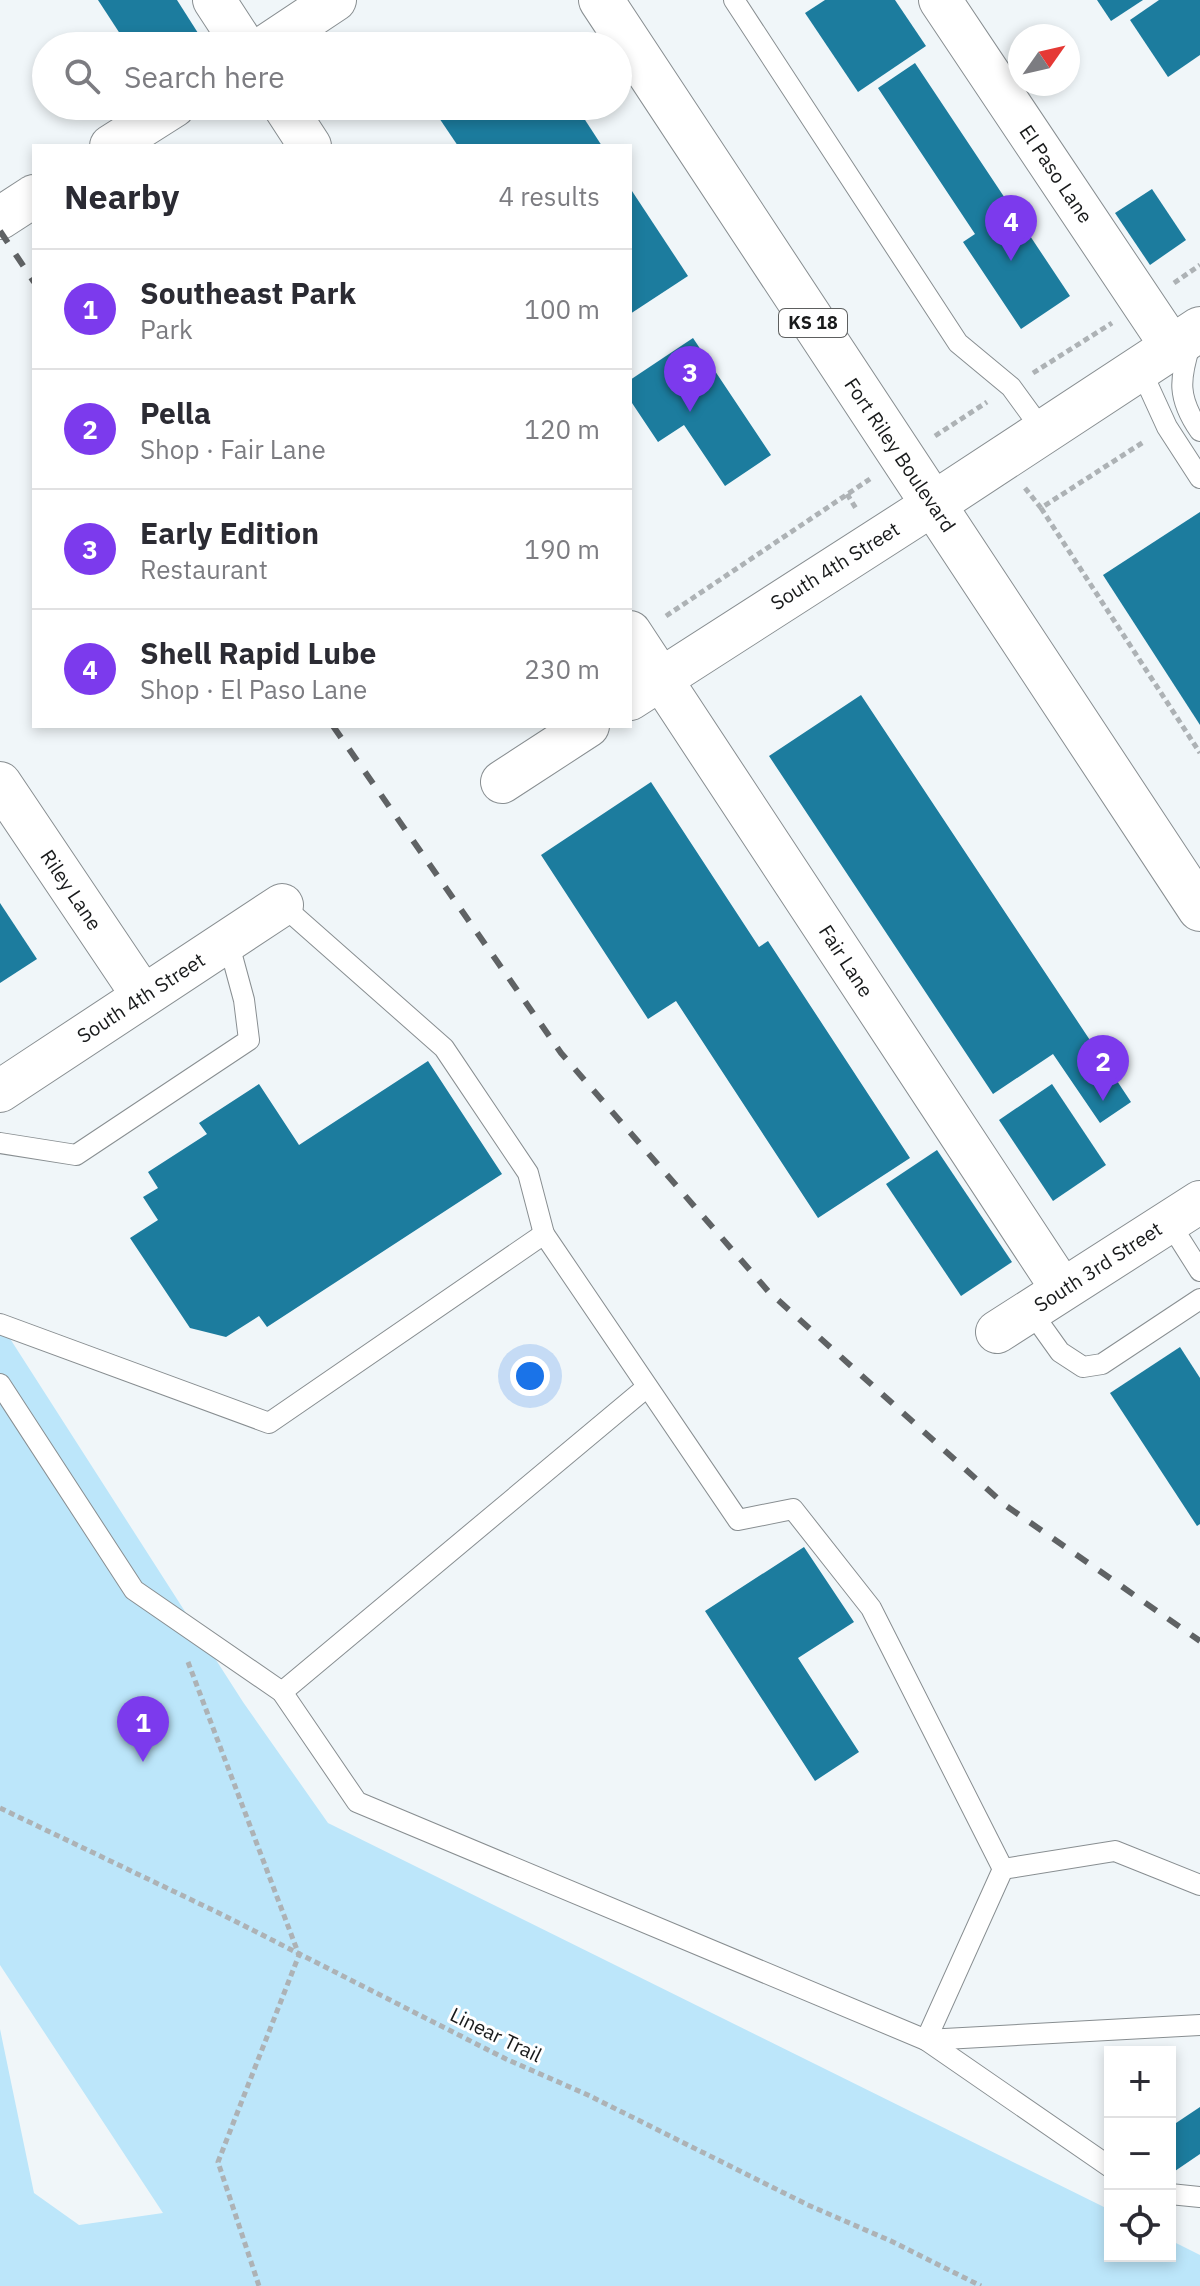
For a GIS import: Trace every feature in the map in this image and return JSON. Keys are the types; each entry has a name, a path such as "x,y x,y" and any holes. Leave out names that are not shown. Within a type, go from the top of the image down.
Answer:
{"main road":[{"name":"Fort Riley Boulevard","path":"601,0 622,32"},
{"name":"Fort Riley Boulevard","path":"632,47 1200,909"},
{"name":"South 4th Street","path":"932,505 1176,344"}],"street":[{"path":"214,0 235,32"},
{"name":"El Paso Lane","path":"940,0 1143,304 1176,344"},
{"path":"286,32 331,1"},
{"path":"114,144 152,120"},
{"path":"293,120 309,144"},
{"path":"0,218 32,197"},
{"name":"South 4th Street","path":"645,689 932,505"},
{"name":"Fair Lane","path":"632,635 645,689 1030,1311"},
{"path":"502,782 585,728"},
{"name":"Riley Lane","path":"0,783 143,996"},
{"name":"South 4th Street","path":"0,1091 282,905"},
{"name":"South 3rd Street","path":"1030,1311 1184,1212"}],"lane":[{"path":"734,0 958,343 1011,387 1043,431"},
{"path":"1176,344 1167,427 1200,478"},
{"path":"1176,344 1180,387 1187,413 1200,431"},
{"path":"282,905 444,1048 528,1173 544,1234 738,1520 793,1509 871,1608 1003,1869"},
{"path":"0,1143 76,1155 249,1040 244,1000 228,941"},
{"path":"1184,1212 1200,1271"},
{"path":"0,1324 269,1423 544,1234"},
{"path":"1030,1311 1060,1352 1083,1367 1102,1364 1200,1299"},
{"path":"0,1384 134,1590 282,1692 357,1802 926,2040 1104,2163"},
{"path":"282,1692 647,1387"},
{"path":"1003,1869 1115,1851 1200,1885"},
{"path":"926,2040 1003,1869"},
{"path":"926,2040 1200,2025"},
{"path":"1176,2195 1200,2197"}],"path":[{"path":"632,635 1200,265"},
{"path":"1041,508 1167,427"},
{"path":"1016,493 1024,487 1041,508 1200,753"},
{"path":"170,1616 299,1955 218,2162 259,2286"},
{"name":"Linear Trail","path":"0,1808 808,2205 891,2241 981,2286"}],"shaded area":[{"path":"0,1323 243,1702 328,1823 1104,2207 1104,2262 1176,2262 1176,2243 1200,2255 1200,2286 0,2286 0,2029 34,2193 79,2225 163,2213 0,1965"}],"building":[{"path":"98,0 177,0 197,32 119,32"},
{"path":"825,0 895,0 926,46 858,92 805,13"},
{"path":"1097,0 1143,0 1111,21"},
{"path":"1159,0 1200,0 1200,55 1168,77 1130,20"},
{"path":"915,63 1070,296 1021,329 963,242 975,234 878,88"},
{"path":"440,120 585,120 601,144 457,144"},
{"path":"1152,189 1186,240 1150,265 1115,213"},
{"path":"632,191 688,276 632,313"},
{"path":"693,338 771,455 725,486 684,425 658,442 632,403 632,379"},
{"path":"1200,512 1200,725 1103,575"},
{"path":"861,695 1131,1102 1100,1123 1053,1054 993,1094 769,756"},
{"path":"651,782 759,947 768,941 910,1158 818,1218 676,1001 648,1019 541,855"},
{"path":"0,903 37,959 0,983"},
{"path":"428,1061 502,1174 267,1327 259,1316 226,1337 190,1328 130,1238 158,1220 143,1197 158,1188 148,1172 207,1134 199,1123 259,1084 299,1145"},
{"path":"1052,1084 1106,1165 1053,1201 999,1120"},
{"path":"937,1150 1012,1262 961,1296 886,1184"},
{"path":"1180,1347 1200,1378 1200,1524 1197,1526 1110,1393"},
{"path":"804,1547 854,1622 798,1658 859,1752 815,1781 705,1611"},
{"path":"1200,2107 1200,2154 1176,2170 1176,2123"}],"railway":[{"path":"0,231 32,279"},
{"path":"334,728 561,1053 768,1291 1005,1505 1200,1641"}],"place":[{"name":"Shell Rapid Lube","path":"1011,261"},
{"name":"Early Edition","path":"690,412"},
{"name":"Pella","path":"1103,1101"},
{"name":"Southeast Park","path":"143,1762"}]}
